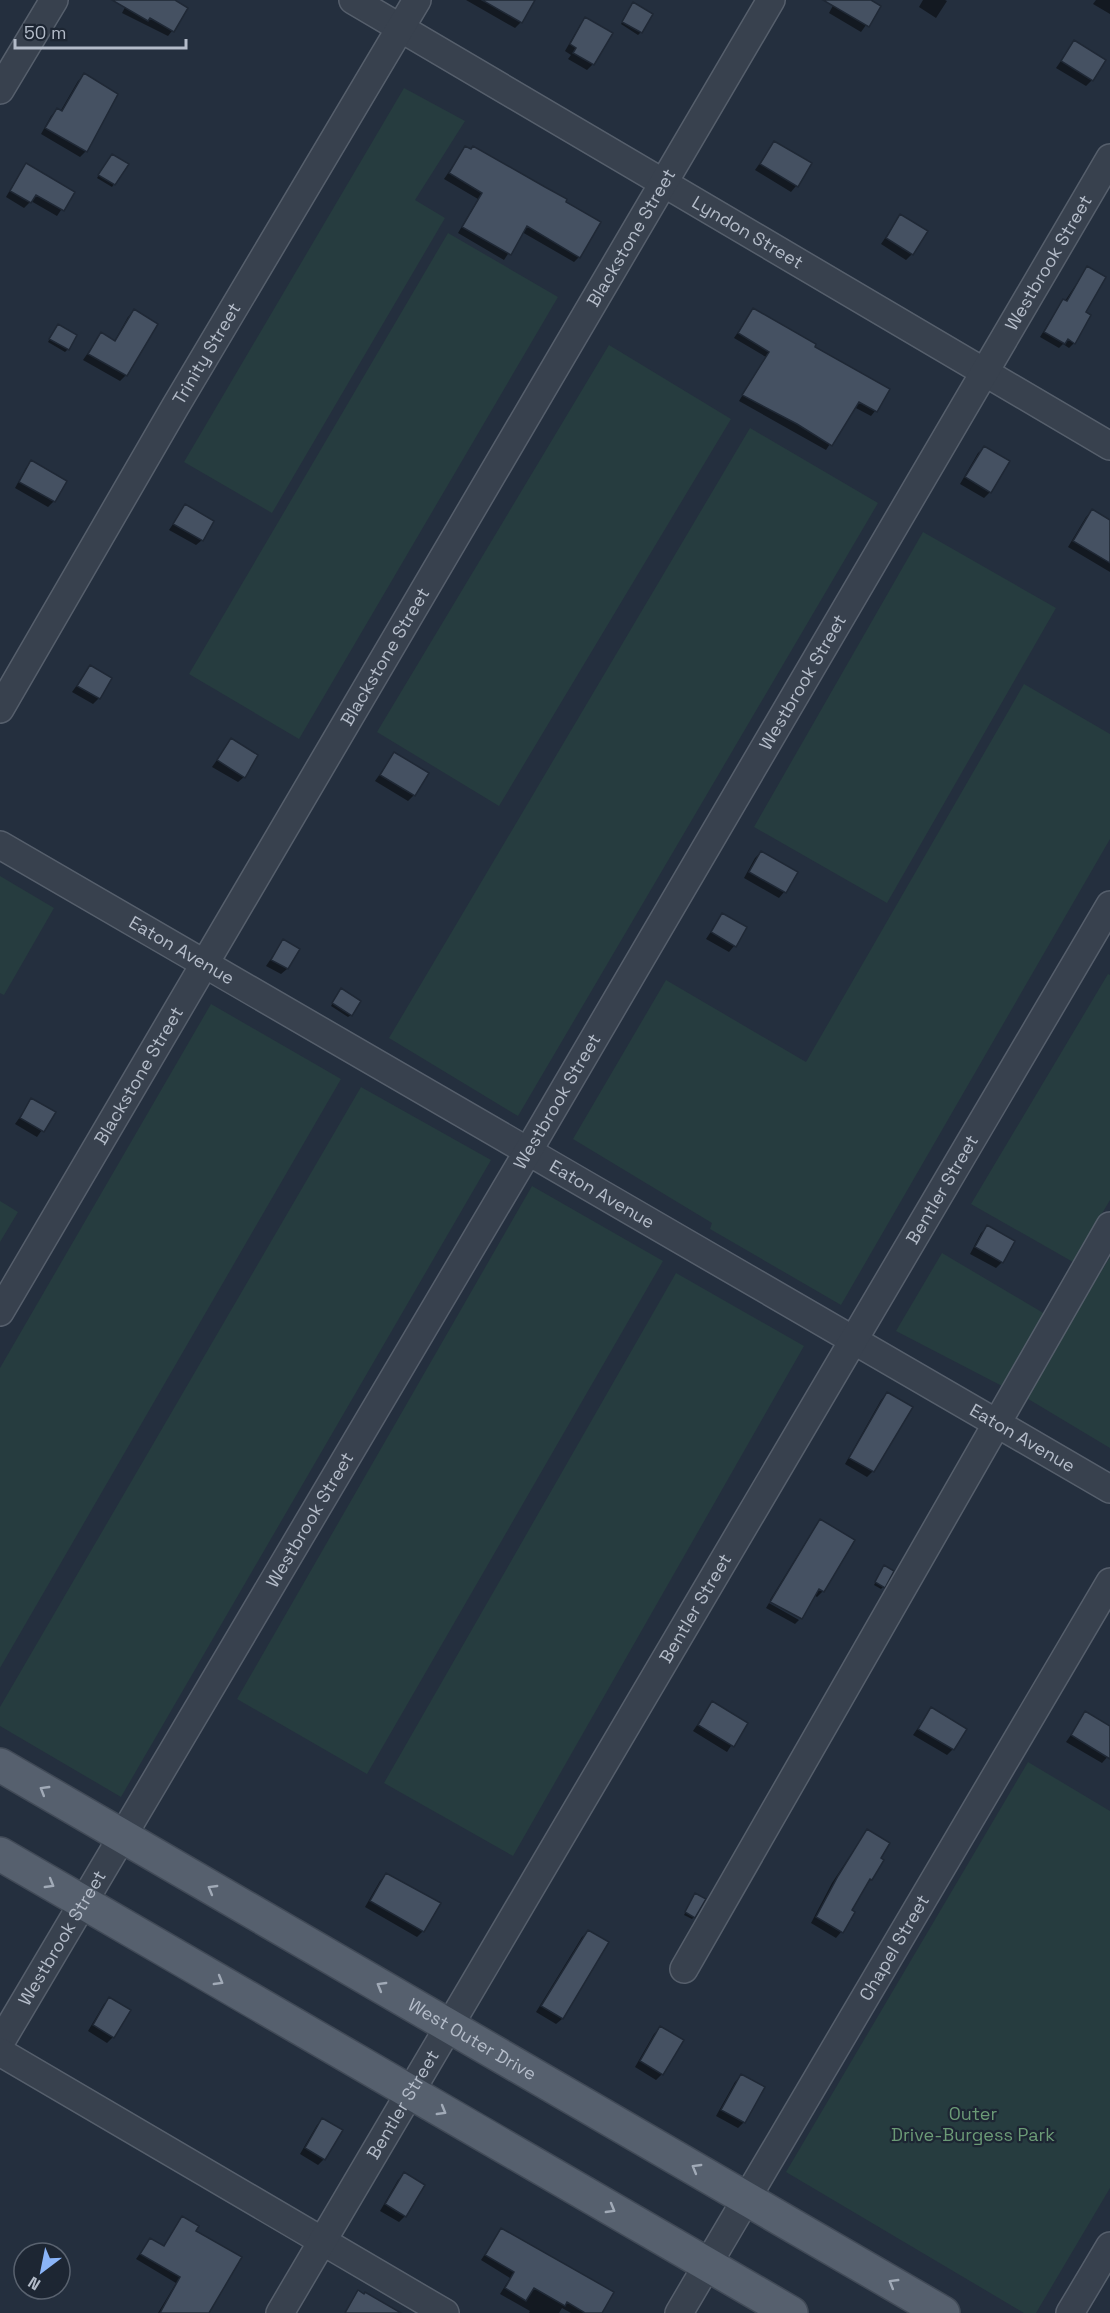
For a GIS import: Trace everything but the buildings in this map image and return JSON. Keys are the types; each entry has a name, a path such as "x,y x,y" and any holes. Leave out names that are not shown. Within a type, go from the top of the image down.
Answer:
{"main road":[{"name":"West Outer Drive","path":"0,1764 943,2313"},
{"path":"0,1854 791,2313"}],"street":[{"path":"0,90 54,0"},
{"name":"Lyndon Street","path":"353,0 1110,446"},
{"name":"Trinity Street","path":"0,709 175,407 417,0"},
{"name":"Blackstone Street","path":"0,1311 771,0"},
{"name":"Westbrook Street","path":"0,2043 528,1151 1110,158"},
{"name":"Eaton Avenue","path":"0,844 1110,1489"},
{"name":"Bentler Street","path":"280,2313 1110,905"},
{"path":"684,1969 1110,1226"},
{"name":"Chapel Street","path":"679,2313 1110,1582"},
{"path":"0,2052 445,2313"},
{"path":"1070,2313 1110,2246"}],"green space":[{"path":"404,88 465,121 415,200 445,218 272,513 184,462"},
{"path":"448,233 558,297 299,739 189,674"},
{"path":"609,345 731,419 499,806 377,732"},
{"path":"750,428 878,503 518,1116 389,1038"},
{"path":"923,532 1056,608 887,903 754,827"},
{"path":"1024,684 1110,734 1110,839 841,1305 710,1229 712,1223 573,1139 666,980 806,1062"},
{"path":"0,876 54,908 4,995 0,993"},
{"path":"1108,974 1110,975 1110,1200 1073,1262 971,1204"},
{"path":"211,1004 341,1079 0,1668 0,1368"},
{"path":"361,1087 491,1160 121,1797 0,1726 0,1707"},
{"path":"532,1186 663,1261 367,1774 237,1699"},
{"path":"0,1201 18,1212 0,1242"},
{"path":"942,1253 1045,1314 1002,1386 896,1331"},
{"path":"1110,1257 1110,1448 1025,1397"},
{"path":"676,1273 804,1346 513,1856 384,1783"},
{"name":"Outer Drive-Burgess Park","path":"1028,1762 1110,1811 1110,2188 1036,2313 1024,2313 786,2172"}]}
